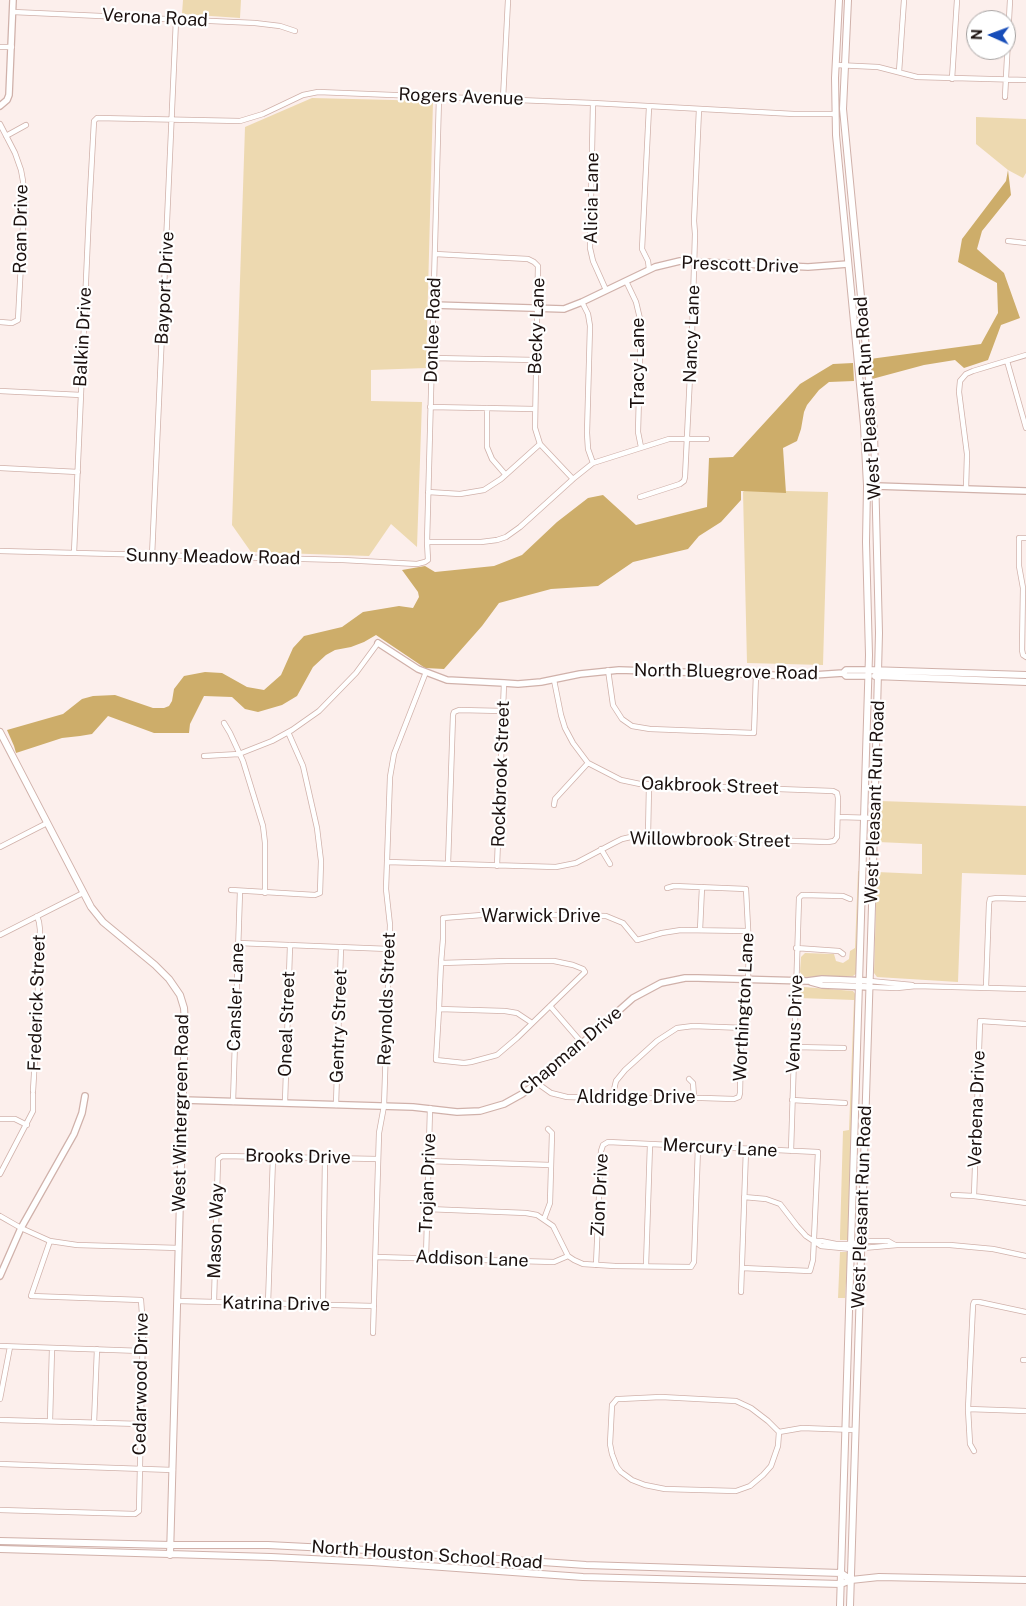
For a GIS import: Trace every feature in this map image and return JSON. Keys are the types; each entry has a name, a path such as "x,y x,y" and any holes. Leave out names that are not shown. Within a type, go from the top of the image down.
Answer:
{"main road":[{"name":"West Pleasant Run Road","path":"839,0 835,114 840,186 864,426 867,486 869,673 840,1606"},
{"name":"West Pleasant Run Road","path":"848,0 843,113 874,432 878,598 877,744 850,1606"},
{"path":"835,114 843,113"},
{"path":"840,186 850,185"},
{"path":"848,264 858,263"},
{"path":"854,334 864,333"},
{"path":"867,599 878,598"},
{"name":"North Bluegrove Road","path":"869,673 952,676 1026,682"},
{"name":"North Bluegrove Road","path":"952,676 1026,675"},
{"name":"West Wintergreen Road","path":"0,732 91,907 103,922 165,974 180,995 184,1008 170,1556"},
{"path":"867,744 877,744"},
{"path":"863,868 873,868"},
{"path":"858,1056 867,1056"},
{"name":"North Houston School Road","path":"0,1541 287,1546 671,1568 841,1573"},
{"path":"287,1546 287,1558"},
{"name":"North Houston School Road","path":"0,1549 170,1556 287,1558 583,1577 841,1584 851,1580 879,1577 1026,1580"},
{"path":"412,1553 412,1565"},
{"path":"547,1574 548,1562"},
{"path":"671,1568 671,1578"},
{"path":"841,1573 851,1580"}],"street":[{"path":"0,106 7,100 9,94 13,0"},
{"path":"502,99 508,0"},
{"path":"899,72 904,0"},
{"path":"952,79 957,0"},
{"path":"1005,97 1010,0"},
{"name":"Verona Road","path":"13,12 254,23 280,26 295,31"},
{"name":"Bayport Drive","path":"152,556 176,20"},
{"path":"0,47 12,47"},
{"path":"836,65 878,67 917,77 1026,80"},
{"name":"Rogers Avenue","path":"94,121 102,117 240,121 262,114 304,95 318,92 593,103 794,114 835,114"},
{"name":"Donlee Road","path":"425,562 428,560 430,407 439,97"},
{"name":"Alicia Lane","path":"593,103 590,248 593,261 606,290"},
{"path":"649,107 642,249 649,269"},
{"name":"Nancy Lane","path":"640,497 684,481 699,109"},
{"name":"Balkin Drive","path":"74,553 94,121"},
{"name":"Roan Drive","path":"0,124 15,153 21,170 24,206 18,320 12,323 0,322"},
{"path":"6,136 26,126"},
{"path":"1008,240 1026,242"},
{"name":"Becky Lane","path":"435,254 532,260 536,263 538,269 534,409 535,428 540,444"},
{"name":"Prescott Drive","path":"433,305 564,309 649,269 674,262 808,267 848,264"},
{"name":"Tracy Lane","path":"626,281 636,302 641,322 638,432 642,448"},
{"path":"582,302 588,314 590,326 587,439 593,463"},
{"path":"966,489 967,454 960,381 966,374 1026,355"},
{"path":"432,358 536,360"},
{"path":"1007,361 1026,428"},
{"path":"0,391 81,395"},
{"path":"430,407 534,409"},
{"path":"487,408 487,447 492,459 505,474"},
{"path":"427,542 488,542 506,536 520,527 593,463 670,439 707,439"},
{"path":"428,492 460,494 477,492 490,487 540,444 573,479"},
{"path":"0,468 78,472"},
{"path":"867,486 1026,491"},
{"path":"1026,538 1018,538 1023,588 1022,650 1023,655 1026,657"},
{"name":"Sunny Meadow Road","path":"0,551 343,560 417,564 425,562"},
{"path":"1020,571 1026,571"},
{"path":"204,756 239,754 272,741 288,732 319,711 356,673 378,644 426,672"},
{"path":"608,670 613,705 622,719 632,726 650,729 754,733 756,674"},
{"name":"North Bluegrove Road","path":"426,672 447,680 504,683 531,683 608,670 799,676 843,673 846,676 869,673"},
{"name":"Reynolds Street","path":"373,1333 379,1134 384,1106 390,925 386,889 392,763 426,672"},
{"name":"Oakbrook Street","path":"554,680 561,715 573,743 588,763 621,780 649,785 829,790 838,795 838,817"},
{"name":"Rockbrook Street","path":"498,866 504,683"},
{"path":"448,864 454,712 459,710 503,712"},
{"path":"224,723 239,754 263,826 265,892"},
{"path":"231,890 315,895 320,893 321,861 317,828 303,766 288,732"},
{"path":"554,805 555,799 588,763"},
{"path":"648,836 649,785"},
{"path":"838,817 874,818"},
{"name":"Willowbrook Street","path":"387,862 498,866 566,866 581,861 601,849 626,838 648,836 828,842 834,841 837,837 838,817"},
{"path":"0,847 47,822"},
{"path":"601,849 610,864"},
{"path":"667,888 674,886 702,887 700,930"},
{"name":"Worthington Lane","path":"702,887 746,889 747,892 748,980 745,1028 741,1048 739,1097"},
{"name":"Cansler Lane","path":"233,1102 240,891"},
{"path":"0,935 83,892"},
{"name":"Venus Drive","path":"791,1151 799,898 802,895 827,895 843,896 850,899"},
{"path":"986,987 990,899 1026,899"},
{"name":"Warwick Drive","path":"441,963 443,918 512,914 606,916 623,923 637,940 672,931 748,931"},
{"name":"Frederick Street","path":"0,1174 33,1111 40,930 40,922 37,916"},
{"path":"238,943 389,949"},
{"name":"Oneal Street","path":"285,1103 290,946"},
{"name":"Gentry Street","path":"336,1105 341,947"},
{"path":"796,948 839,951 843,954"},
{"path":"507,960 554,961 572,965 585,972 496,1055 464,1063 436,1060 441,963 507,960"},
{"name":"Chapman Drive","path":"183,1100 430,1108 457,1112 480,1111 513,1100 537,1083 634,998 654,986 685,978 807,981 822,985 870,984 897,988 916,986 1026,989"},
{"path":"550,1006 582,1043"},
{"path":"438,1009 504,1011 517,1014 532,1023"},
{"name":"Verbena Drive","path":"974,1196 980,1021 1026,1024"},
{"path":"612,1098 614,1084 618,1077 657,1041 678,1028 693,1026 745,1028"},
{"path":"794,1047 844,1048"},
{"path":"690,1079 693,1083 694,1097"},
{"name":"Aldridge Drive","path":"537,1083 559,1096 734,1099 739,1097"},
{"path":"0,1276 21,1228 74,1134 82,1113 85,1096"},
{"path":"792,1100 845,1103"},
{"name":"Trojan Drive","path":"426,1258 430,1108"},
{"path":"0,1118 15,1119 27,1125"},
{"path":"544,1219 550,1203 552,1133 548,1129"},
{"name":"Zion Drive","path":"596,1265 601,1151 603,1144 608,1142 622,1143"},
{"name":"Mercury Lane","path":"622,1143 818,1152 814,1242"},
{"path":"646,1266 650,1144"},
{"path":"427,1209 537,1215 553,1226 568,1256 584,1264 691,1267 694,1262 698,1147"},
{"path":"741,1292 746,1149"},
{"name":"Brooks Drive","path":"218,1159 222,1156 378,1159"},
{"path":"268,1304 273,1157"},
{"path":"323,1305 325,1158"},
{"name":"Mason Way","path":"214,1302 218,1159"},
{"path":"428,1160 551,1165"},
{"path":"952,1195 1026,1203 1026,1196"},
{"path":"744,1197 766,1198 780,1204 797,1226 820,1246 852,1246 861,1248 896,1245 966,1245 1026,1256"},
{"path":"0,1216 50,1241 77,1245 179,1248"},
{"name":"Cedarwood Drive","path":"0,1510 135,1514 139,1511 143,1328 141,1300 31,1296 50,1241"},
{"path":"852,1246 861,1241 888,1241 896,1245"},
{"path":"742,1268 810,1271 814,1242"},
{"name":"Addison Lane","path":"376,1256 554,1262 568,1256"},
{"name":"Katrina Drive","path":"177,1302 374,1306"},
{"path":"974,1451 970,1444 968,1409 974,1302 1026,1312"},
{"path":"0,1346 142,1351"},
{"path":"0,1399 10,1347"},
{"path":"50,1421 52,1348"},
{"path":"94,1422 97,1349"},
{"path":"662,1397 736,1401 760,1414 779,1432 776,1453 771,1466 763,1475 744,1489 728,1491 650,1487 632,1480 617,1467 611,1450 612,1405 617,1399 662,1397"},
{"path":"968,1409 1026,1411"},
{"path":"0,1420 141,1424"},
{"path":"779,1432 802,1428 855,1430"},
{"path":"0,1464 172,1470"}],"shaded area":[{"path":"183,0 241,0 240,18 182,14"},
{"path":"312,98 433,101 426,368 371,370 371,401 422,402 417,547 391,524 369,556 251,552 232,525 245,127"},
{"path":"976,117 1026,119 1026,173 1023,178 1008,170 976,144"},
{"path":"1008,170 1011,195 982,231 977,249 1004,273 1020,318 1001,325 988,360 964,368 955,360 924,365 872,379 870,359 981,344 998,313 997,283 958,262 962,239 1006,181"},
{"path":"853,363 854,381 829,382 819,390 807,405 797,441 783,448 786,493 741,491 741,500 721,522 699,536 688,549 633,562 598,586 551,589 499,603 482,626 444,669 425,668 376,635 364,642 335,650 326,655 313,667 297,696 282,705 258,712 245,709 232,697 204,696 190,724 189,733 154,733 108,716 92,734 62,738 16,753 7,730 63,714 82,699 93,696 115,695 153,708 164,708 169,706 174,689 184,676 205,672 222,673 247,687 264,690 281,675 293,648 304,636 342,627 363,612 399,606 413,608 419,597 418,592 402,570 425,566 435,572 494,566 522,555 557,522 588,498 603,495 636,525 707,507 709,458 733,457 800,384 833,364"},
{"path":"745,490 828,492 823,665 747,663 743,492"},
{"path":"880,801 1026,806 1026,875 962,873 958,982 877,977 874,973 877,872 922,874 922,844 878,842"},
{"path":"858,871 860,871 857,973 853,976 804,977 800,972 801,957 805,953 834,954 836,961 843,963 849,959 850,951 855,948"},
{"path":"804,987 853,991 856,995 848,1240 840,1240 840,1236 843,1131 849,1130 854,1000 799,998 800,991"},
{"path":"840,1252 848,1252 845,1298 838,1298"}]}
